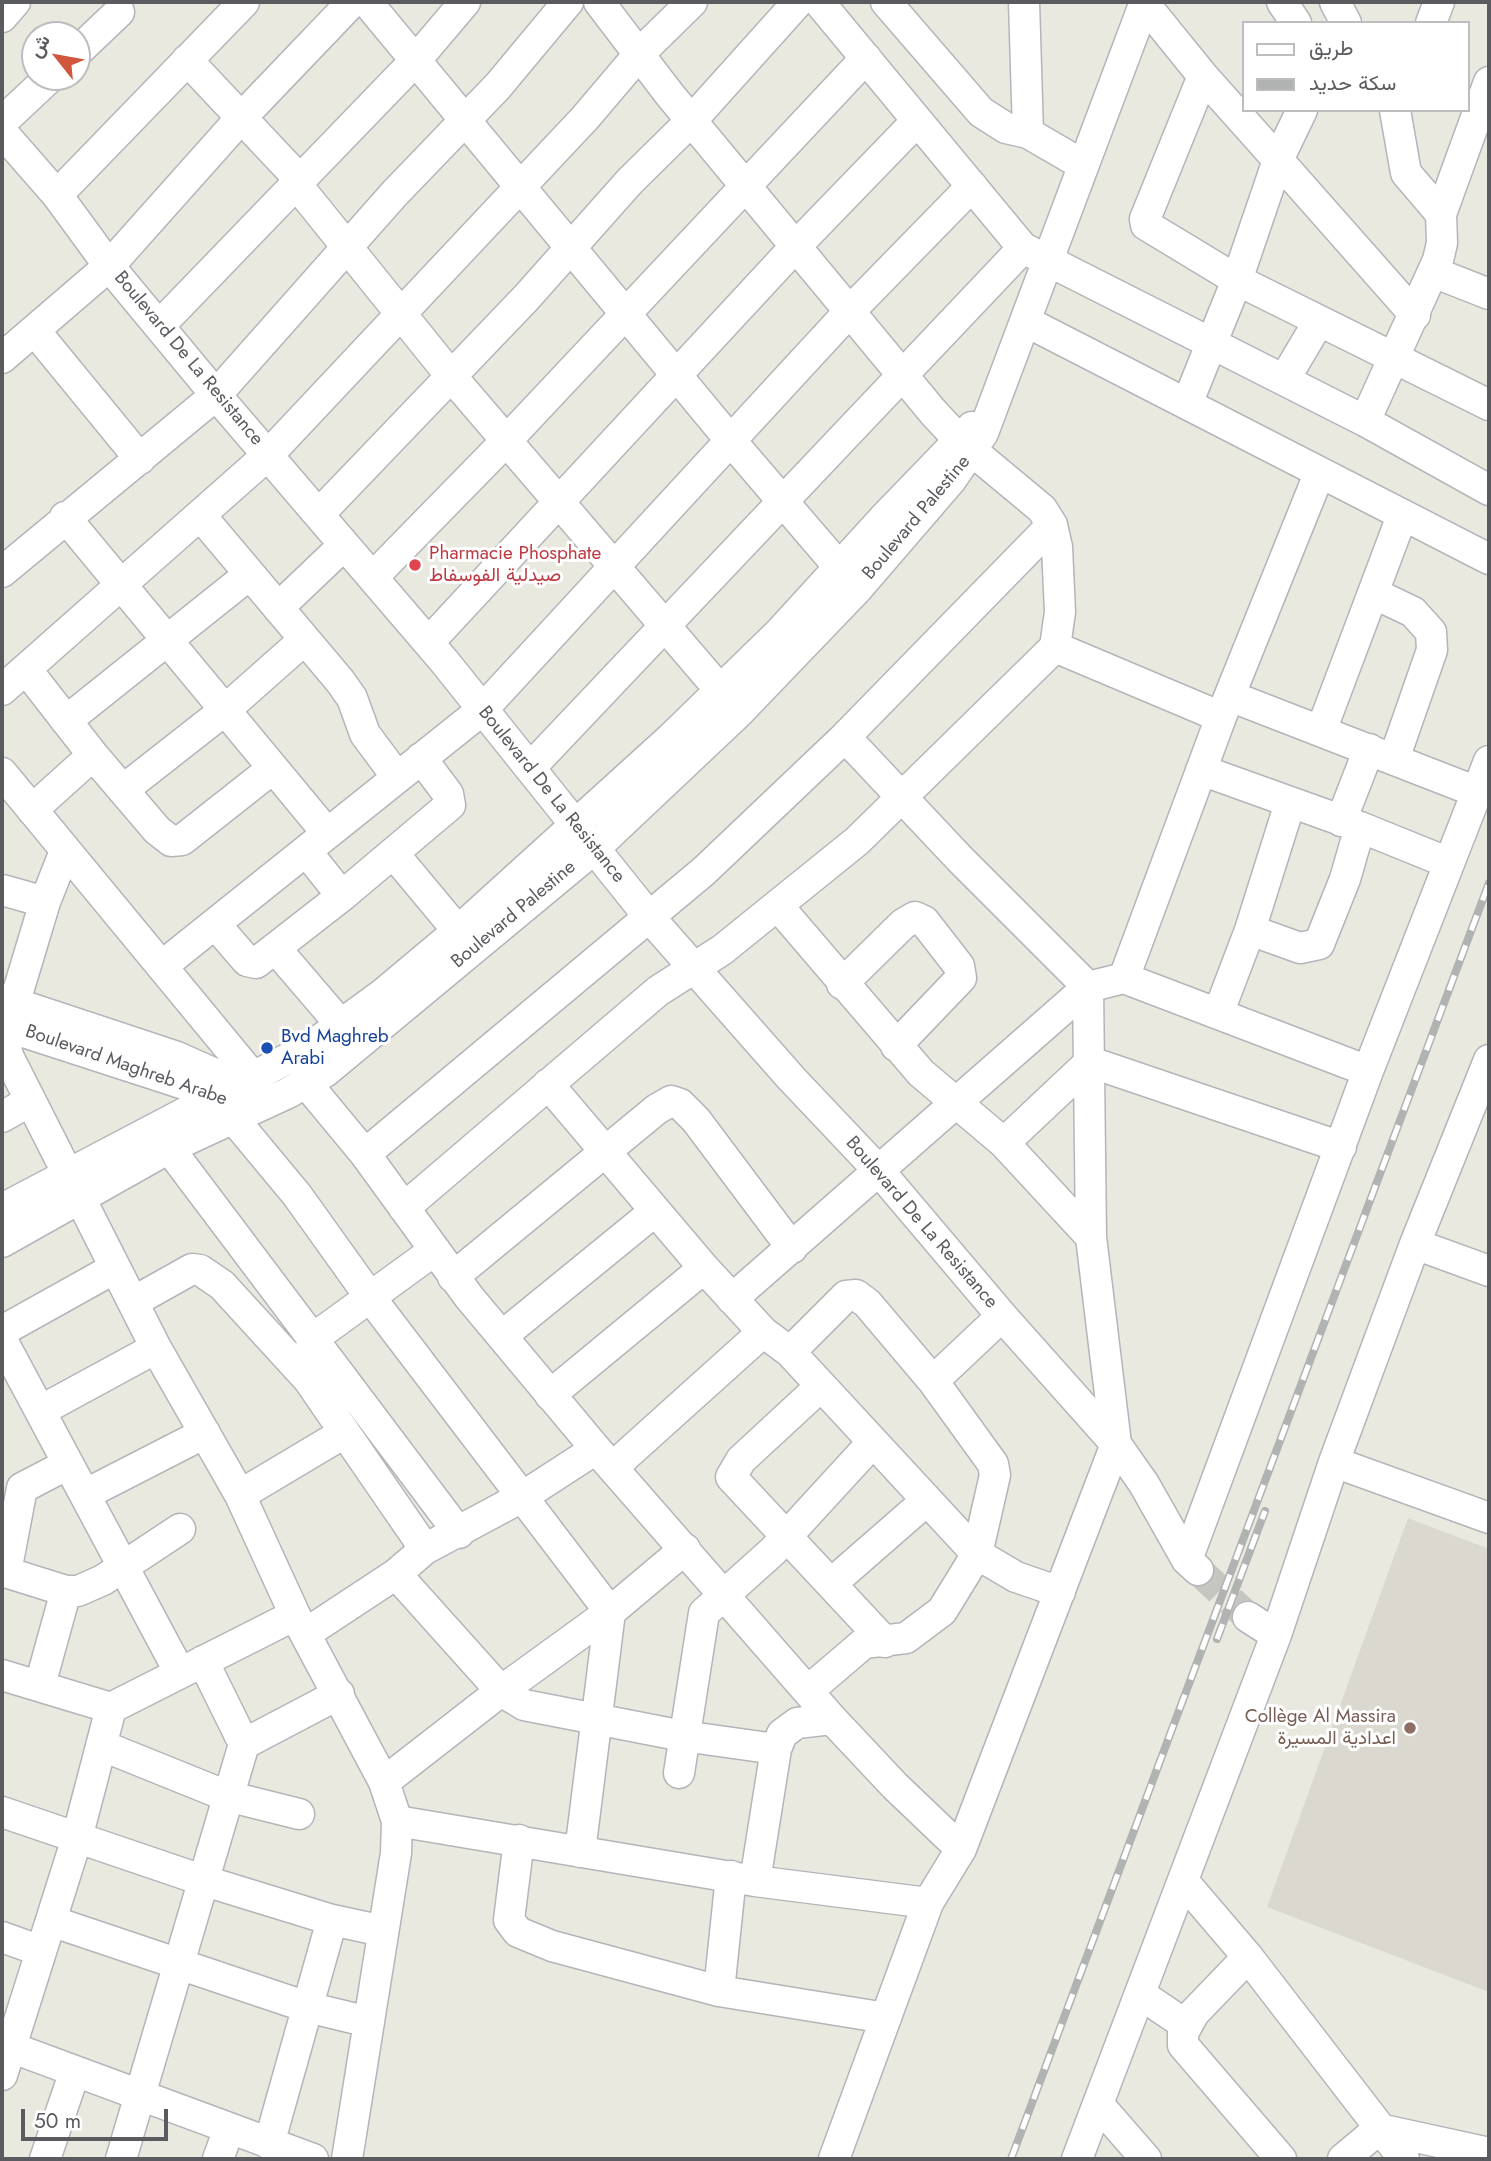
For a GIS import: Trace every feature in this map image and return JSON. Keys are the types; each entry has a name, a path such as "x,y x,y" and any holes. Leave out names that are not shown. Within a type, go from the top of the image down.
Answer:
{"street":[{"path":"2,17 15,2"},
{"path":"57,195 244,2"},
{"path":"2,358 109,266 241,118 352,2"},
{"path":"367,2 848,578"},
{"path":"160,325 415,61 465,2"},
{"path":"2,572 65,517 216,395 568,2"},
{"path":"404,1208 648,998 722,950 857,841 1055,647 1060,612 1047,539 1029,496 966,446 904,376 692,120 599,2"},
{"path":"2,690 269,454 584,118 640,52 692,2"},
{"path":"319,514 572,247 630,181 692,120 798,2"},
{"path":"819,2 916,122 1035,254 1365,421 1489,490"},
{"path":"886,2 981,113 1020,126 1083,165"},
{"path":"1282,2 1295,21"},
{"path":"1432,21 1440,2"},
{"path":"1144,3 1203,76 1415,314"},
{"name":"Boulevard Palestine","path":"2,1242 76,1184 244,1098 307,1084 595,848 848,578 966,446 989,414 1027,322 1035,254 1083,165 1144,3"},
{"path":"1020,6 1020,126"},
{"path":"91,38 119,12"},
{"path":"373,577 507,440 866,58"},
{"path":"187,60 299,183 451,376 730,702"},
{"path":"1203,76 1145,222 1237,280 1489,405"},
{"path":"1365,421 1433,272 1442,243 1441,214 1489,82"},
{"path":"2,122 35,91"},
{"path":"1187,404 1237,280 1278,160 1300,112"},
{"path":"1395,112 1406,173 1441,214"},
{"path":"429,642 796,246 916,122"},
{"name":"Boulevard De La Resistance","path":"2,132 57,195 109,266 216,395 429,642 650,918 791,1078 880,1172 1002,1316 1116,1444 1144,1484 1193,1565 1340,1147"},
{"path":"162,966 482,710 849,312 972,186"},
{"path":"530,768 664,622 904,376 1035,254"},
{"path":"1433,272 1489,294"},
{"path":"1284,380 1319,321"},
{"path":"1027,322 1489,559"},
{"path":"35,331 140,459"},
{"path":"1124,978 1225,706 1319,474"},
{"path":"200,515 352,698 365,734 397,777"},
{"path":"1321,731 1402,516"},
{"path":"65,517 170,640 272,769 316,842 342,896"},
{"path":"365,1154 650,918 736,841 1047,539"},
{"path":"278,608 344,545"},
{"path":"66,721 250,574"},
{"path":"1250,930 1300,948 1319,944 1345,879 1350,824 1432,650 1431,632 1413,612 1373,593"},
{"path":"123,790 225,710 304,640"},
{"path":"1055,647 1225,706 1321,731 1477,792"},
{"path":"26,669 93,755 165,838 177,842 272,769"},
{"name":"Boulevard Palestine","path":"2,1209 76,1184 169,1147 244,1098 342,1026 457,931 576,823 730,702"},
{"path":"834,2159 928,1903 961,1849 1116,1444 1091,1237 1088,987 845,737"},
{"path":"32,810 93,755"},
{"path":"215,924 251,964 276,949 342,896 450,805 448,794 421,758"},
{"path":"1090,1062 1340,1147 1489,761"},
{"path":"1201,771 1350,824 1449,863"},
{"path":"2,773 162,966 244,1098 289,1184 370,1297 610,1612 580,1852"},
{"path":"1218,1014 1250,930 1290,803"},
{"path":"65,851 6,1013 8,1056 76,1184 156,1348 240,1495 300,1625 384,1782 397,1821 396,1853 347,2159"},
{"path":"393,853 457,931"},
{"path":"2,890 45,902"},
{"path":"778,906 895,1046 955,1104 1004,1143 1091,1237"},
{"path":"842,984 903,924 915,917 924,921 959,966 961,978 895,1046"},
{"path":"276,949 342,1026"},
{"path":"732,1300 1088,987 1124,978 1368,1071"},
{"name":"Boulevard Maghreb Arabe","path":"6,1013 177,1057 244,1098"},
{"path":"1077,2159 1276,1635 1334,1462 1415,1244 1489,1060"},
{"path":"1004,1143 1090,1062"},
{"path":"307,1084 365,1154 453,1277 550,1395 832,1719 895,1786 961,1849"},
{"path":"548,1084 654,1212 732,1300 763,1332 790,1352 977,1554 1016,1577 1060,1592"},
{"path":"2,1117 30,1101"},
{"path":"453,1277 657,1108 671,1101 680,1104 718,1148 792,1248"},
{"path":"169,1147 311,1340 459,1533"},
{"path":"502,1336 654,1212"},
{"path":"1415,1244 1489,1271"},
{"path":"311,1340 435,1250"},
{"path":"2,1331 115,1268"},
{"path":"550,1395 704,1268"},
{"path":"133,1302 192,1269 200,1270 222,1285 288,1356 325,1403 425,1549"},
{"path":"790,1352 846,1296 856,1295 867,1303 933,1381 993,1464 995,1485 977,1554 942,1611 917,1633 885,1642 864,1643 809,1690"},
{"path":"933,1381 1002,1316"},
{"path":"2,1675 111,1708 191,1667 300,1625 396,1574 425,1549 522,1497 604,1458 763,1332"},
{"path":"2,1340 123,1566 244,1744"},
{"path":"40,1411 156,1348"},
{"path":"821,1386 733,1470 735,1483 788,1536 885,1642"},
{"path":"86,1494 205,1433"},
{"path":"240,1495 344,1433"},
{"path":"679,1773 702,1619 706,1609 724,1596 788,1536 873,1442"},
{"path":"1334,1462 1489,1518"},
{"path":"68,1464 12,1482 4,1571 66,1591 88,1587 180,1530"},
{"path":"832,1583 926,1501"},
{"path":"384,1782 500,1691 610,1612 685,1549"},
{"path":"396,1574 500,1691 524,1705 683,1736 776,1749"},
{"path":"40,1685 66,1591"},
{"path":"1248,1617 1276,1635"},
{"path":"121,2159 244,1744 339,1694"},
{"path":"111,1708 77,1838 5,2055 75,2071 313,2159"},
{"path":"719,1991 743,1879 782,1734 797,1723 832,1719"},
{"path":"103,1746 227,1796 299,1814"},
{"path":"2,1812 205,1881 332,1920 383,1931"},
{"path":"397,1821 743,1879 928,1903"},
{"path":"519,1840 509,1920 518,1932 552,1946 719,1991 886,2018"},
{"path":"1184,1882 1248,1957 1404,2159"},
{"path":"269,2144 332,1920"},
{"path":"51,1922 307,2007 369,2022"},
{"path":"2,1937 41,1951"},
{"path":"1248,1957 1210,1994 1186,2025 1183,2045 1281,2159"},
{"path":"1140,1994 1186,2025"},
{"path":"45,2159 75,2071"},
{"path":"1099,2105 1143,2158"},
{"path":"218,2159 229,2129"},
{"path":"1380,2129 1489,2153"},
{"path":"1343,2159 1380,2129"}],"shaded area":[{"name":"Collège Al Massira اعدادية المسيرة","path":"1408,1518 1489,1549 1489,1992 1267,1907"}],"tunnel":[{"path":"1198,1570 1248,1617"}],"railway":[{"path":"1011,2159 1489,883"},
{"path":"1217,1639 1265,1511"}],"place":[{"name":"Pharmacie Phosphate صيدلية الفوسفاط","path":"415,565"},
{"name":"Bvd Maghreb Arabi","path":"267,1048"},
{"name":"Collège Al Massira اعدادية المسيرة","path":"1410,1728"}]}
